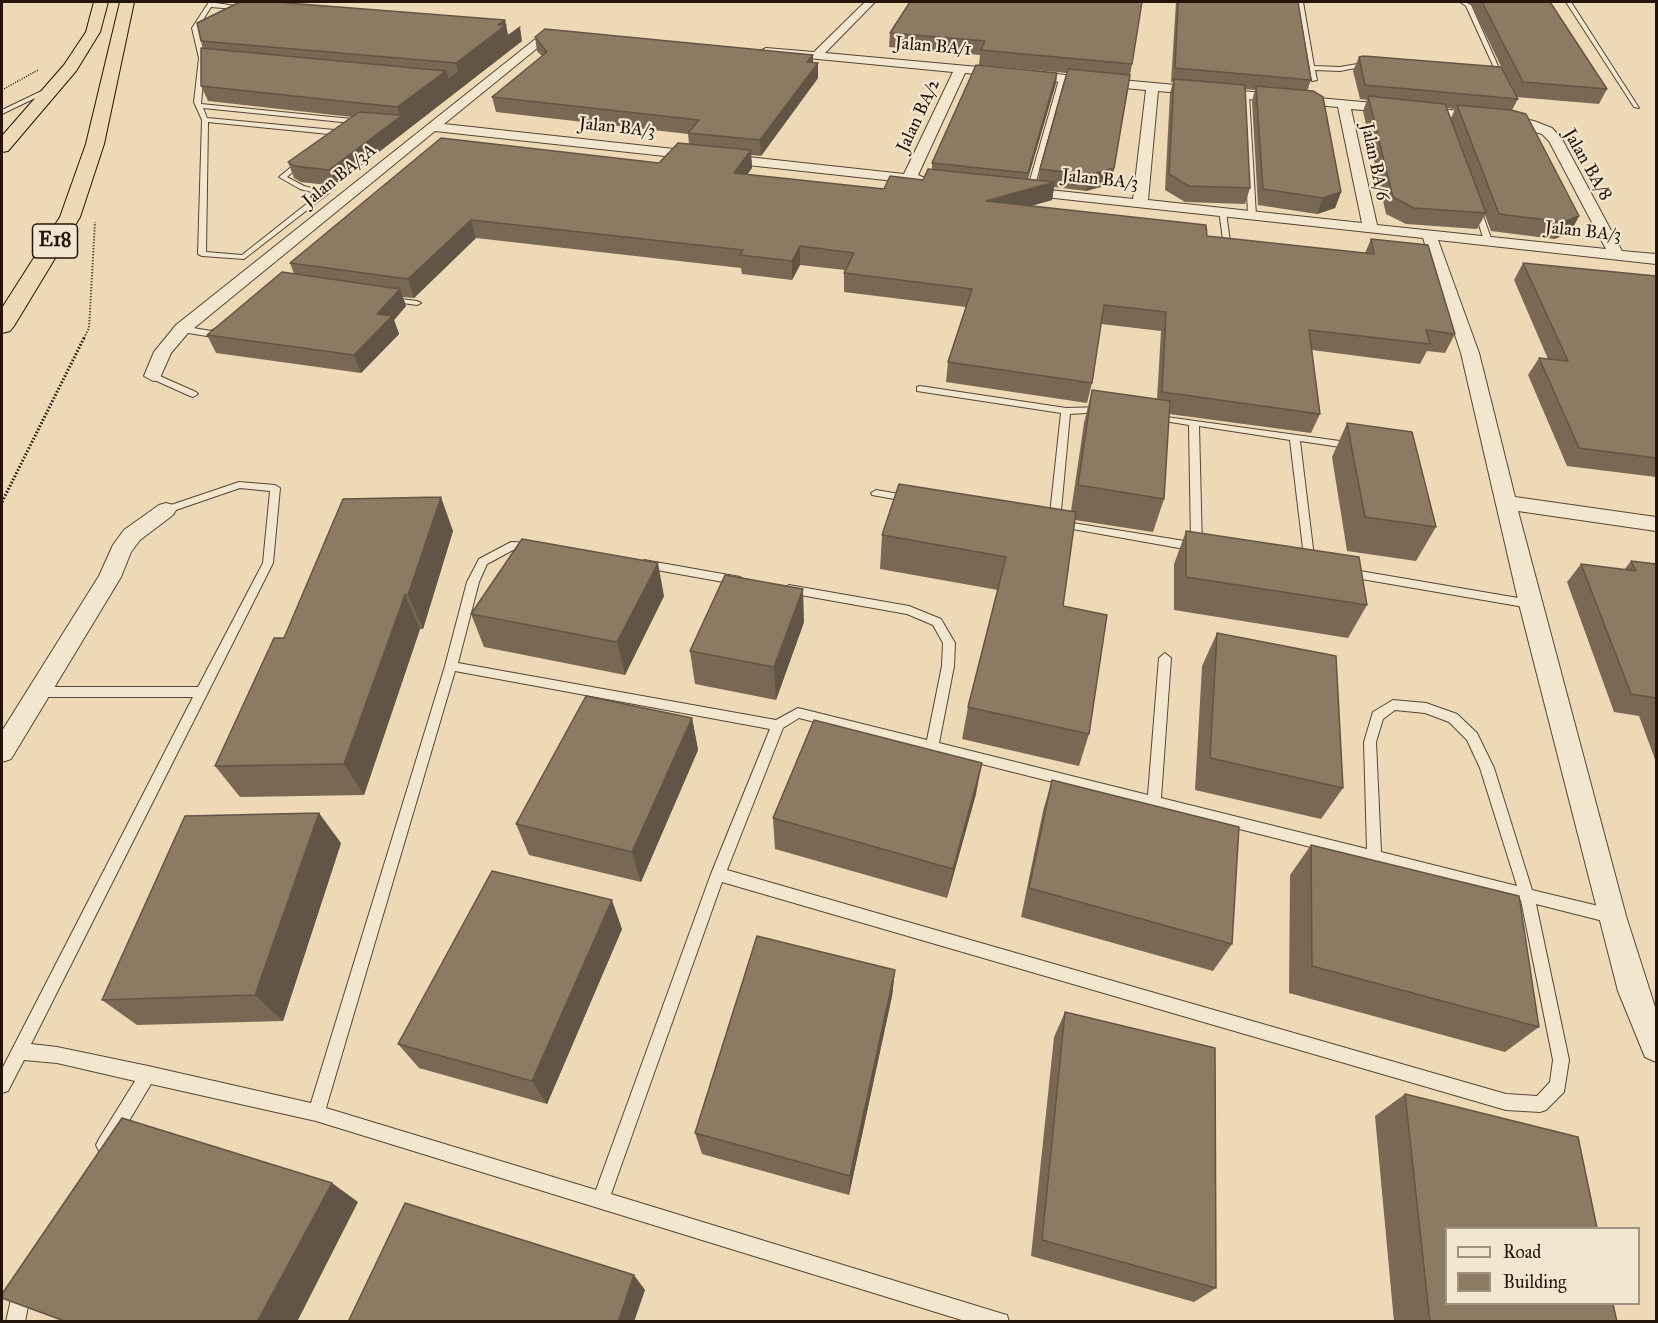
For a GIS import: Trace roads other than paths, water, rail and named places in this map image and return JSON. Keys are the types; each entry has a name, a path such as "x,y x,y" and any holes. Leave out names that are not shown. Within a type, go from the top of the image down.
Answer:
{"highway":[{"path":"2,147 56,86 93,32 101,2"},
{"name":"E18","path":"2,326 70,217 95,144 127,2"}],"street":[{"path":"817,55 870,2"},
{"name":"Jalan BA/3A","path":"153,375 163,352 182,329 542,39 572,34"},
{"name":"Jalan BA/1","path":"759,50 1344,104 1444,118 1505,119"},
{"name":"Jalan BA/2","path":"909,179 961,68"},
{"path":"1140,204 1152,86"},
{"name":"Jalan BA/6","path":"1344,104 1370,228"},
{"name":"Jalan BA/8","path":"1505,119 1547,131 1555,139 1617,255"},
{"name":"Jalan BA/3","path":"432,127 942,182"},
{"name":"Jalan BA/3","path":"1008,189 1656,259"},
{"path":"1429,235 1470,353 1530,604 1611,916 1633,990 1656,1046"},
{"path":"1506,503 1656,524"},
{"path":"2,752 110,577 121,550 132,535 166,510"}],"lane":[{"path":"1300,2 1314,80"},
{"path":"1462,2 1468,5 1500,74 1484,74"},
{"path":"1568,2 1637,107"},
{"path":"258,9 211,3 195,28 202,58 197,102 205,120 202,254 243,257 325,194 302,188 282,177 314,152"},
{"path":"202,58 214,59"},
{"path":"1312,68 1340,69 1372,64"},
{"path":"1029,192 1062,77"},
{"path":"2,112 56,86"},
{"path":"1246,95 1252,216"},
{"path":"200,106 369,123"},
{"path":"205,120 334,132 321,146"},
{"path":"1473,198 1488,241"},
{"path":"1222,212 1227,240"},
{"path":"1216,239 1236,242"},
{"path":"383,298 417,303"},
{"path":"182,329 213,334 231,321"},
{"path":"153,375 193,394"},
{"path":"920,389 1066,411 1112,411"},
{"path":"1066,411 1049,522 1202,548 1194,423"},
{"path":"1147,416 1364,448"},
{"path":"1295,438 1316,568 1530,604"},
{"path":"2,1085 268,563 275,488 239,485 166,510"},
{"path":"876,493 920,500"},
{"path":"316,1113 451,666 473,582 483,562 511,546 545,547"},
{"path":"627,561 756,584"},
{"path":"780,588 909,610 937,622 949,643 948,666 932,746"},
{"path":"1154,801 1165,658"},
{"path":"451,666 778,725"},
{"path":"41,692 204,692"},
{"path":"718,874 1506,1102 1540,1104 1558,1086 1561,1060 1527,896 1487,768 1472,737 1453,718 1426,708 1393,705 1377,716 1370,742 1374,855"},
{"path":"601,1199 718,874 778,725 798,713 1611,916"},
{"path":"19,1051 57,1055 316,1113 1000,1322"},
{"path":"99,1155 148,1074"},
{"path":"15,1322 25,1276"}]}
